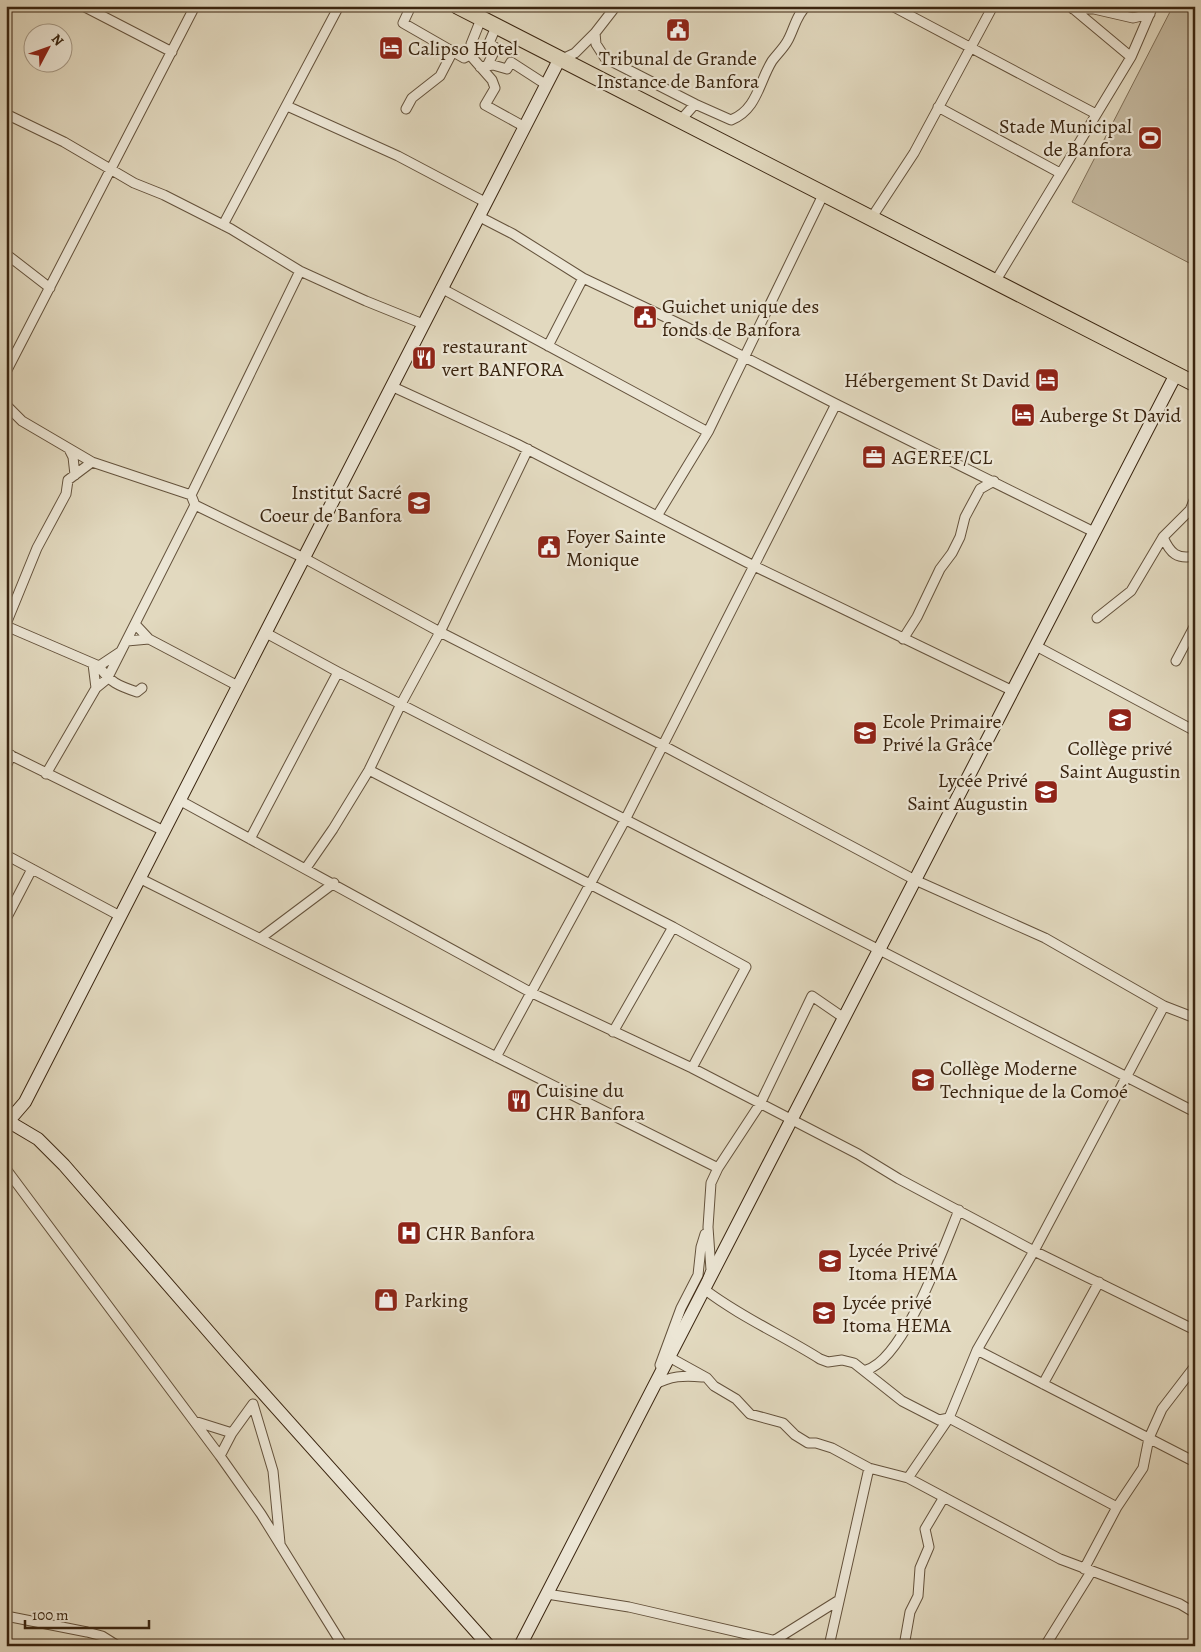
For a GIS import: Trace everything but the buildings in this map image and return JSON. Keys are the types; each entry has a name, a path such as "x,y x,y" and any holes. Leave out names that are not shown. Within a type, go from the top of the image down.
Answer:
{"highway":[{"path":"456,6 679,122 823,195 872,217 1195,384"}],"street":[{"path":"83,6 172,52"},
{"path":"6,372 195,6"},
{"path":"223,225 339,6"},
{"path":"411,6 403,23 464,58 470,55"},
{"path":"484,1644 64,1165 38,1139 7,1121 25,1102 545,84 559,60 575,53 596,33 616,6"},
{"path":"596,33 596,44 605,58 695,104 731,120 740,117 760,90 771,63 787,42 802,10 807,6"},
{"path":"892,6 1096,114"},
{"path":"872,217 914,153 969,48 984,26 993,6"},
{"path":"1072,8 1094,9 1133,18 1151,10"},
{"path":"1072,8 1131,57"},
{"path":"995,282 1131,57 1151,10"},
{"path":"1133,18 1140,35"},
{"path":"482,19 470,44 470,55 483,66 495,88 485,106 524,126"},
{"path":"483,66 496,48 488,43 496,27"},
{"path":"406,109 412,98 440,76 453,51"},
{"path":"483,66 506,69 511,62 545,84"},
{"path":"679,122 695,104"},
{"path":"287,106 398,156 485,202"},
{"path":"938,107 1060,173"},
{"path":"6,114 64,142 110,171 223,225 300,271 423,324"},
{"path":"657,516 708,432 823,195"},
{"path":"478,216 513,234 583,278 1094,532"},
{"path":"6,254 50,288"},
{"path":"300,271 191,495 195,505 304,558 440,632 662,744 914,880 1045,938 1164,1006 1195,1018"},
{"path":"548,346 583,278"},
{"path":"441,288 708,432"},
{"path":"520,1646 1176,374"},
{"path":"391,386 528,450 754,566 1012,691"},
{"path":"496,1057 625,820 836,404"},
{"path":"6,405 22,421 92,462 191,495"},
{"path":"69,449 74,456 74,475"},
{"path":"306,868 333,829 369,770 401,704 440,632 528,450"},
{"path":"92,462 68,480 66,494 37,548 6,625 96,665 107,679 137,692 142,688"},
{"path":"903,639 917,618 940,569 952,553 960,537 965,517 980,489 994,481"},
{"path":"1097,618 1131,591 1163,537 1190,510 1195,498"},
{"path":"46,774 96,688 107,679 195,505"},
{"path":"1163,537 1168,550 1176,556 1187,558 1195,556"},
{"path":"134,624 149,639 238,686"},
{"path":"1176,661 1195,625"},
{"path":"266,633 625,820 1195,1112"},
{"path":"127,640 149,639"},
{"path":"1036,646 1195,731"},
{"path":"96,665 122,650"},
{"path":"96,665 96,688"},
{"path":"250,839 338,672"},
{"path":"6,766 9,754 164,831"},
{"path":"369,770 590,883 746,967 692,1068"},
{"path":"179,800 334,883 530,992 692,1068 1034,1251 1195,1330"},
{"path":"6,855 120,916"},
{"path":"6,919 32,869"},
{"path":"139,878 262,937 718,1168"},
{"path":"262,937 334,883"},
{"path":"613,1032 673,927"},
{"path":"704,1289 711,1270 708,1227 712,1183 718,1168 760,1104 812,996 844,1018"},
{"path":"908,1478 949,1418 977,1350 1034,1251 1164,1006"},
{"path":"6,1169 220,1456 280,1545 343,1646"},
{"path":"866,1370 879,1364 911,1322 959,1210"},
{"path":"652,1390 681,1308 695,1283 701,1247 708,1227"},
{"path":"1042,1384 1098,1282"},
{"path":"704,1289 727,1306 820,1359 828,1362 842,1360 854,1363 866,1370 902,1401 939,1420 949,1418 1117,1507"},
{"path":"977,1350 1195,1462"},
{"path":"668,1358 707,1378 714,1386 736,1399 750,1414 775,1420 808,1443 816,1443 832,1448 869,1468 908,1478 1011,1535 1088,1570 1180,1604 1195,1613"},
{"path":"1045,1646 1088,1570 1117,1507 1143,1468 1149,1438 1162,1409 1195,1366"},
{"path":"652,1390 665,1379 677,1376 707,1378"},
{"path":"220,1456 232,1432 253,1404 259,1388"},
{"path":"253,1404 273,1471 280,1545"},
{"path":"193,1421 232,1432"},
{"path":"829,1646 869,1468"},
{"path":"904,1646 910,1612 918,1596 920,1568 929,1547 925,1529 944,1497"},
{"path":"547,1594 629,1606 798,1646"},
{"path":"776,1640 840,1600"},
{"path":"6,1616 102,1636 118,1646"}],"shaded area":[{"name":"Stade Municipal de Banfora","path":"1173,6 1195,6 1195,266 1072,202"}],"place":[{"name":"Tribunal de Grande Instance de Banfora","path":"678,30"},
{"name":"Calipso Hotel","path":"391,48"},
{"name":"Stade Municipal de Banfora","path":"1150,138"},
{"name":"Guichet unique des fonds de Banfora","path":"645,317"},
{"name":"restaurant vert BANFORA","path":"424,358"},
{"name":"Hébergement St David","path":"1047,380"},
{"name":"Auberge St David","path":"1023,415"},
{"name":"AGEREF/CL","path":"874,457"},
{"name":"Institut Sacré Coeur de Banfora","path":"419,503"},
{"name":"Foyer Sainte Monique","path":"549,547"},
{"name":"Collège privé Saint Augustin","path":"1120,720"},
{"name":"Ecole Primaire Privé la Grâce","path":"865,733"},
{"name":"Lycée Privé Saint Augustin","path":"1046,792"},
{"name":"Collège Moderne Technique de la Comoé","path":"923,1080"},
{"name":"Cuisine du CHR Banfora","path":"519,1101"},
{"name":"CHR Banfora","path":"409,1233"},
{"name":"Lycée Privé Itoma HEMA","path":"830,1261"},
{"name":"Parking","path":"386,1300"},
{"name":"Lycée privé Itoma HEMA","path":"824,1313"}]}
